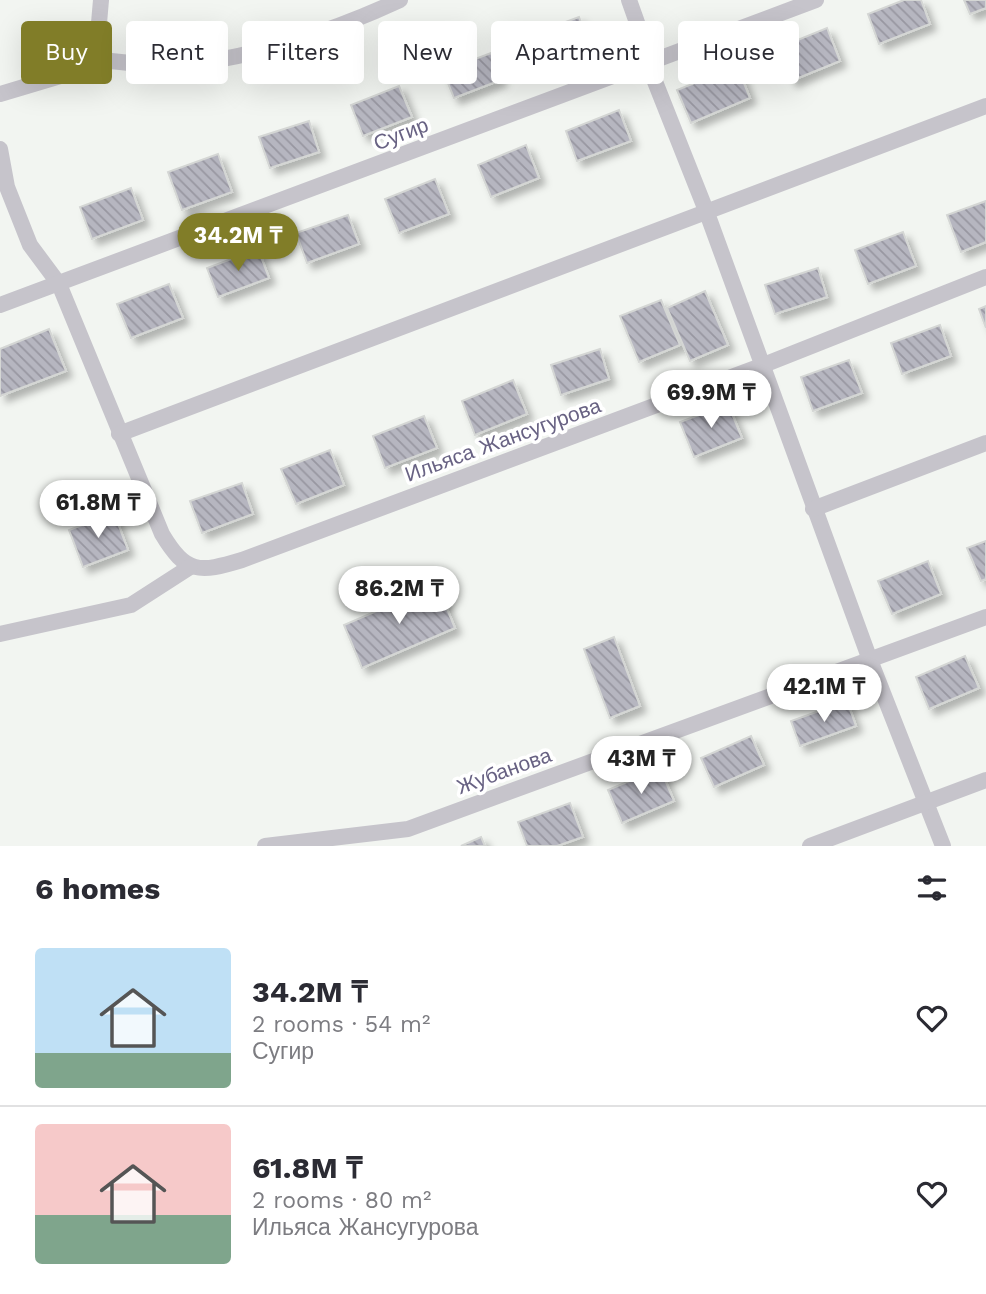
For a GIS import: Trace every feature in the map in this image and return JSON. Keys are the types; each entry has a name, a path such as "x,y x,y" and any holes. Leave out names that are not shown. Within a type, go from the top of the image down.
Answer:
{"street":[{"path":"100,21 102,0"},
{"path":"112,61 186,64 232,57 349,23 400,0"},
{"path":"629,0 636,21"},
{"name":"Сугир","path":"664,58 816,0"},
{"path":"0,94 33,84"},
{"name":"Сугир","path":"0,305 594,84"},
{"path":"658,84 813,509 943,846"},
{"path":"119,434 986,106"},
{"path":"0,149 7,187 30,244 59,284 162,534 179,560 190,567 131,605 0,634"},
{"name":"Ильяса Жансугурова","path":"190,567 211,569 242,560 761,366 986,277"},
{"path":"813,509 986,443"},
{"name":"Жубанова","path":"265,846 408,828 986,617"},
{"path":"810,846 986,780"}],"building":[{"path":"904,0 921,0 930,24 879,44 868,14"},
{"path":"964,0 986,0 986,8 970,14"},
{"path":"827,28 840,61 799,78 799,39"},
{"path":"491,53 491,84 454,98 448,84 477,84 477,58"},
{"path":"692,84 744,84 750,98 691,123 677,90"},
{"path":"399,86 412,117 363,136 351,105"},
{"path":"619,110 631,141 577,161 566,131"},
{"path":"309,121 319,152 270,168 259,137"},
{"path":"526,145 539,178 491,197 478,165"},
{"path":"218,154 232,192 182,210 168,172"},
{"path":"435,179 449,214 399,233 385,199"},
{"path":"131,188 143,220 92,239 80,207"},
{"path":"986,201 986,242 961,252 947,215"},
{"path":"348,215 359,244 307,263 296,233"},
{"path":"903,232 916,266 868,284 855,250"},
{"path":"258,249 269,278 218,297 207,268"},
{"path":"818,268 827,297 775,314 765,285"},
{"path":"169,284 183,318 131,338 117,304"},
{"path":"705,291 728,345 690,361 667,308"},
{"path":"661,300 680,345 639,362 620,316"},
{"path":"986,306 986,328 979,309"},
{"path":"940,325 951,356 902,374 891,343"},
{"path":"49,329 66,371 0,396 0,349"},
{"path":"600,349 609,379 561,395 551,365"},
{"path":"849,360 862,393 813,411 801,377"},
{"path":"513,380 527,414 475,435 462,401"},
{"path":"728,404 742,438 694,457 680,422"},
{"path":"424,416 437,448 385,468 373,436"},
{"path":"330,450 344,485 296,504 281,469"},
{"path":"242,483 253,514 202,533 190,501"},
{"path":"114,513 128,550 83,567 69,530"},
{"path":"986,541 986,579 981,581 967,548"},
{"path":"928,561 941,594 892,614 878,581"},
{"path":"437,585 455,628 362,668 344,625"},
{"path":"614,637 640,706 610,718 584,649"},
{"path":"965,656 979,688 929,709 916,677"},
{"path":"847,701 856,726 800,746 791,721"},
{"path":"751,736 764,765 714,787 701,758"},
{"path":"660,768 674,801 622,823 608,790"},
{"path":"570,803 583,837 557,846 527,846 518,822"},
{"path":"481,837 485,846 461,846"}]}
